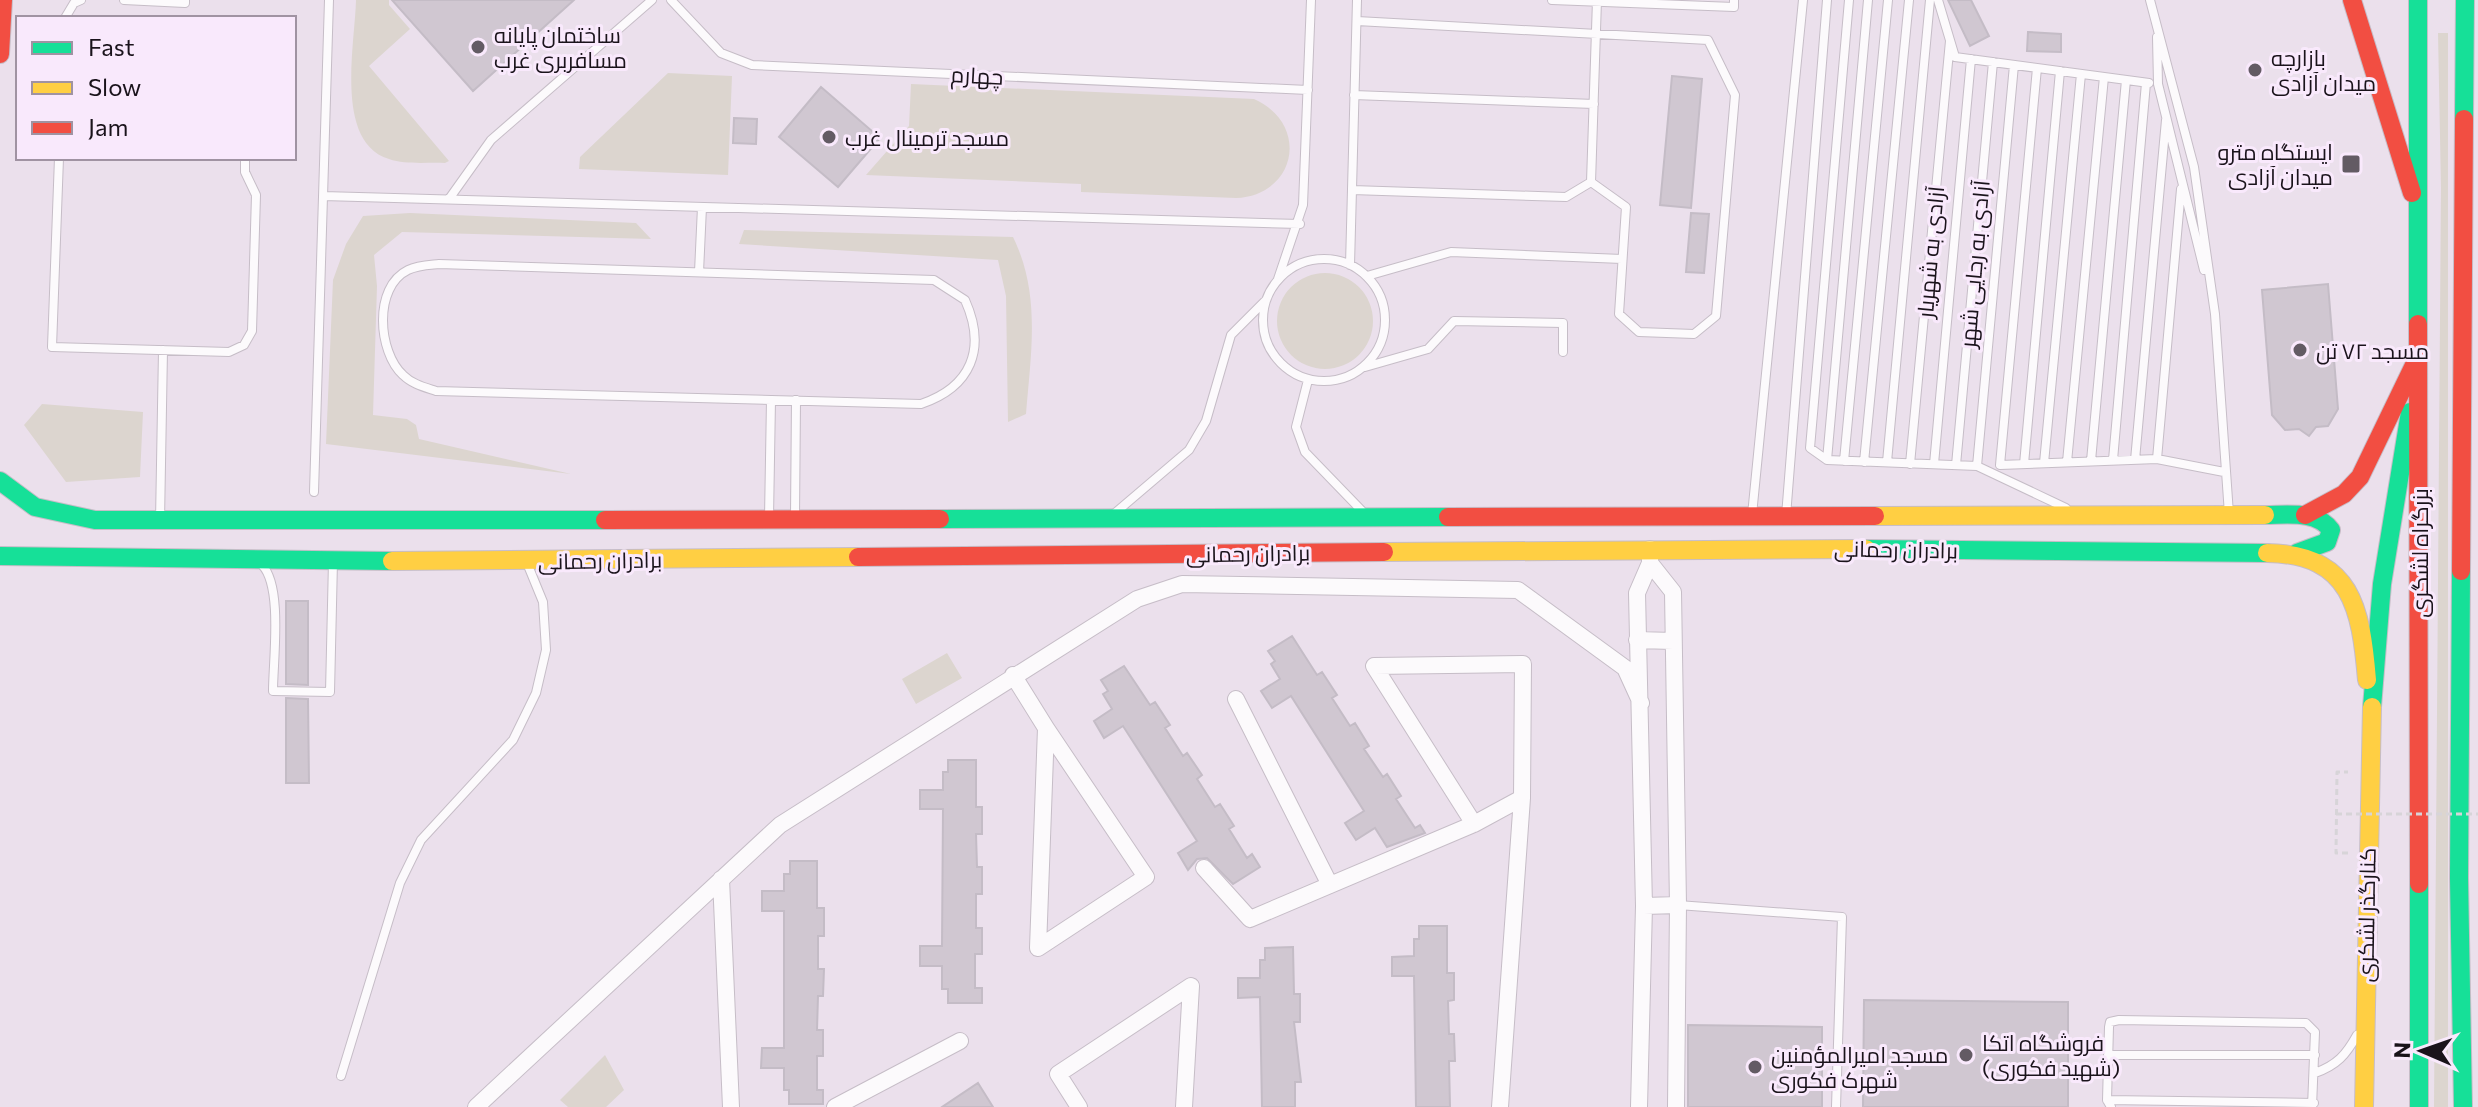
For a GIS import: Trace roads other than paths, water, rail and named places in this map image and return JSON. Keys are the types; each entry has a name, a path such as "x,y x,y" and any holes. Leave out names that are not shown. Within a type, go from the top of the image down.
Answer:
{"main road":[{"path":"0,54 3,0"},
{"path":"2352,0 2421,220"},
{"name":"بزرگراه لشگری","path":"2418,0 2421,220 2419,1107"},
{"name":"بزرگراه لشگری","path":"2463,1107 2459,878 2465,0"},
{"path":"2305,515 2344,494 2360,477 2419,354"},
{"path":"2371,723 2382,584 2419,354"},
{"name":"برادران رحمانی","path":"0,481 33,507 62,519 160,521 2305,515"},
{"path":"2297,553 2317,551 2330,540 2331,528 2326,522 2305,515"},
{"name":"برادران رحمانی","path":"0,556 526,560 2297,553 2338,576 2354,601 2363,632 2371,723"},
{"name":"کنارگذر لشکری","path":"2363,1105 2371,723"}],"street":[{"path":"1639,1107 1644,906 1637,593 1650,556"},
{"path":"1650,556 1673,592 1678,905 1676,1107"},
{"path":"476,1107 780,825 1137,599 1182,584 1518,590 1625,668 1641,703"},
{"path":"1637,640 1673,641"},
{"path":"1474,824 1374,666 1523,664 1522,798 1500,1107"},
{"path":"1013,675 1146,877 1038,948 1046,728"},
{"path":"1236,699 1330,885"},
{"path":"1204,868 1250,919 1474,824 1522,798"},
{"path":"721,879 731,1107"},
{"path":"1644,906 1678,905"},
{"path":"1079,1107 1058,1074 1191,986 1184,1107"},
{"path":"835,1107 960,1041"}],"lane":[{"path":"66,16 74,3 81,0"},
{"path":"124,0 185,3 185,0"},
{"path":"314,492 329,0"},
{"path":"449,199 491,140 652,0"},
{"name":"چهارم","path":"671,0 721,53 752,65 1308,90"},
{"path":"1113,516 1189,450 1206,421 1231,335 1267,299 1300,224 1311,0"},
{"path":"1350,265 1357,0"},
{"path":"1552,0 1734,4"},
{"path":"1752,516 1803,0"},
{"path":"1786,516 1827,0"},
{"path":"1849,0 1810,448 1827,460 1977,466 2080,515"},
{"path":"1827,460 1868,0"},
{"path":"1844,461 1888,0"},
{"path":"1864,462 1909,0"},
{"path":"1887,462 1930,0"},
{"path":"1938,0 1955,57 2158,84"},
{"path":"2150,0 2194,167 2215,314 2229,515"},
{"path":"1591,182 1597,1"},
{"path":"1357,21 1708,40 1735,95 1716,316 1694,334 1639,332 1619,314 1626,207 1591,182"},
{"path":"2157,26 2158,84 2215,314"},
{"name":"آزادی به شهریار","path":"1910,464 1950,41"},
{"path":"1934,464 1971,59"},
{"name":"آزادی به رجایی شهر","path":"1956,465 1993,62"},
{"path":"1977,466 2014,65"},
{"path":"2037,68 2000,465 2157,459 2224,472"},
{"path":"2024,464 2060,71"},
{"path":"2044,463 2081,74"},
{"path":"2067,462 2104,77"},
{"path":"2091,461 2126,80"},
{"path":"2113,460 2146,83"},
{"path":"1354,95 1594,104"},
{"path":"2135,460 2166,120"},
{"path":"59,160 52,347 229,352 244,345 252,331 256,195 245,172 245,160"},
{"path":"2157,459 2182,181"},
{"path":"1352,190 1566,197 1591,182"},
{"path":"323,196 1300,224"},
{"path":"699,272 702,207"},
{"path":"1367,276 1451,252 1622,259"},
{"path":"1277,282 1292,268 1311,260 1331,259 1350,265 1367,276 1379,293 1385,312 1381,342 1365,367"},
{"path":"423,266 699,272 934,280 965,300 975,332 965,378 954,388 921,404 436,391 403,375 385,349 386,299 394,281 407,270 423,266"},
{"path":"1267,299 1263,319 1266,339 1275,357 1289,371 1308,380 1337,380 1365,367 1428,349 1454,321 1563,323 1563,352"},
{"path":"160,521 163,350"},
{"path":"1308,380 1296,427 1305,452 1368,516"},
{"path":"769,518 771,400"},
{"path":"795,518 796,400"},
{"path":"246,559 264,566 274,593 273,691 330,692 333,560"},
{"path":"341,1076 400,883 421,840 513,740 536,693 546,650 543,602 526,560"},
{"path":"1678,905 1842,917 1836,1107"},
{"path":"2315,1073 2334,1067 2348,1052 2359,1032 2365,1004"},
{"path":"2110,1022 2306,1023 2315,1032 2315,1073 2313,1105 2109,1103 2110,1022"},
{"path":"2108,1055 2315,1055"}],"place":[{"name":"ساختمان پایانه مسافربری غرب","path":"478,47"},
{"name":"بازارچه میدان آزادی","path":"2255,70"},
{"name":"مسجد ترمینال غرب","path":"829,137"},
{"name":"ایستگاه مترو میدان آزادی","path":"2351,164"},
{"name":"مسجد ۷۲ تن","path":"2300,350"},
{"name":"فروشگاه اتکا (شهید فکوری)","path":"1966,1055"},
{"name":"مسجد امیرالمؤمنین شهرک فکوری","path":"1755,1067"}]}
